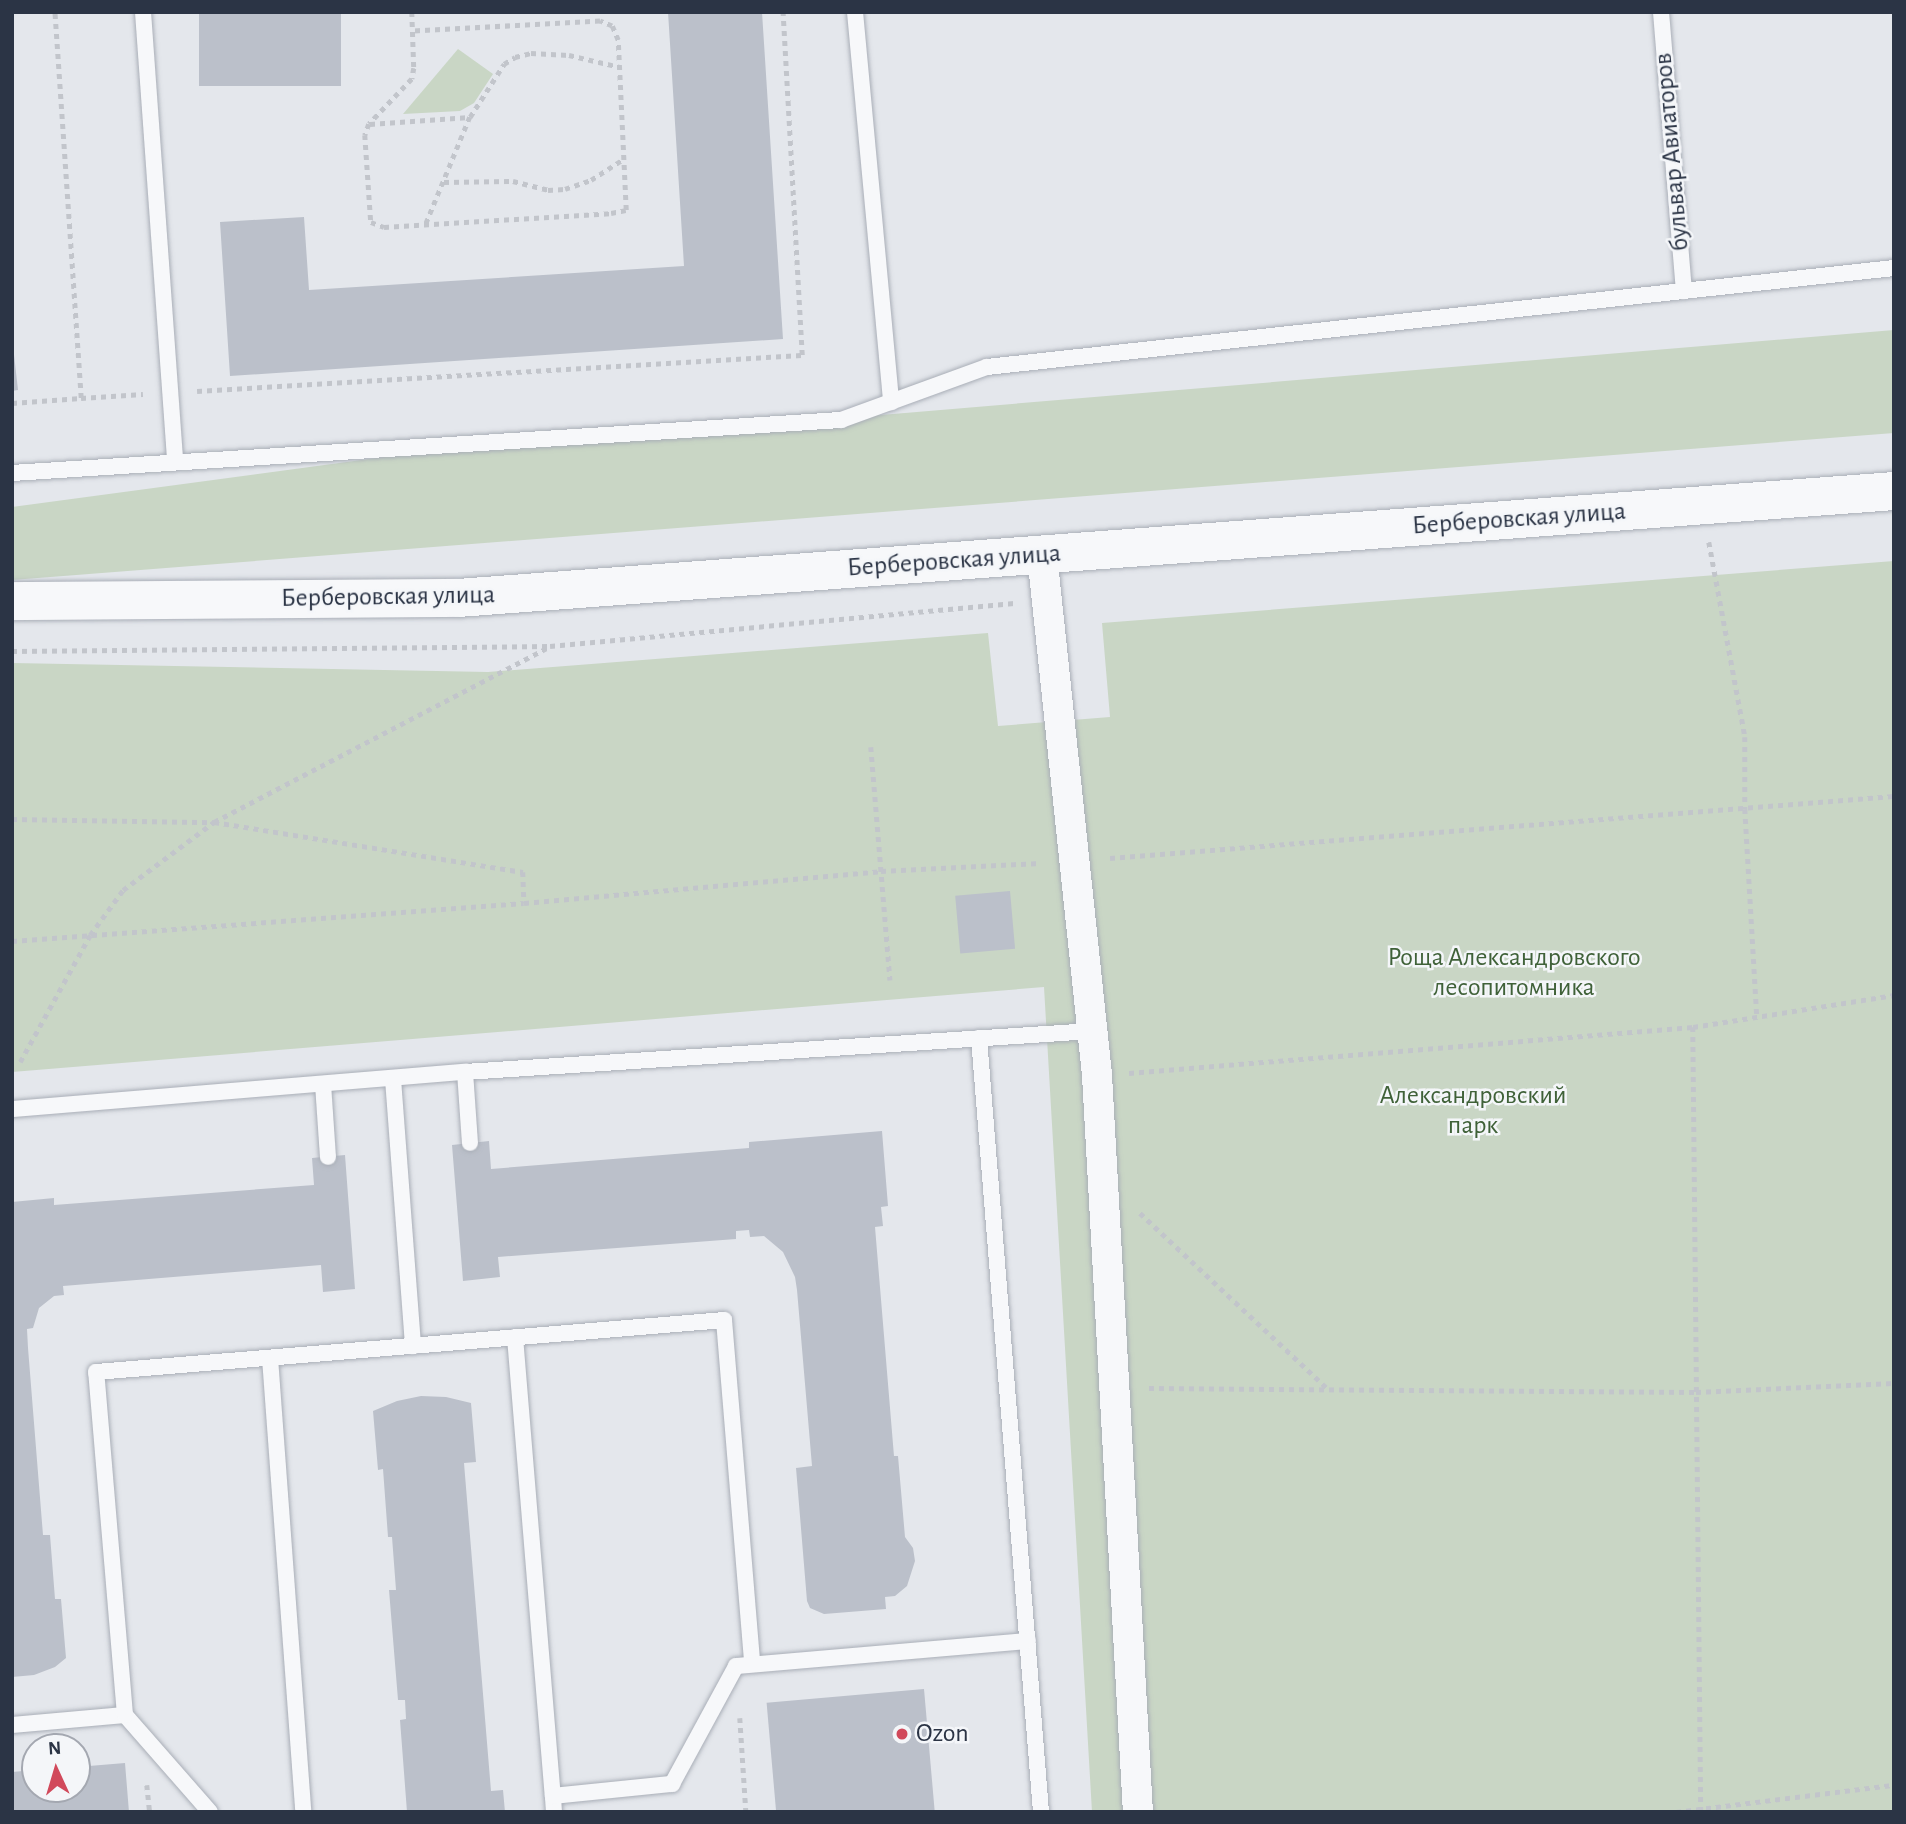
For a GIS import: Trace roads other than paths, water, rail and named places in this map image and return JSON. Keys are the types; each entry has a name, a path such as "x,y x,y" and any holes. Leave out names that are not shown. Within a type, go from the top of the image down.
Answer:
{"street":[{"name":"Берберовская улица","path":"12,601 458,598 1894,491"},
{"path":"1042,554 1097,1075 1138,1812"}],"lane":[{"path":"143,12 176,462"},
{"path":"855,12 891,402"},
{"name":"бульвар Авиаторов","path":"1661,12 1684,291"},
{"path":"12,473 841,420 987,367 1894,268"},
{"path":"12,1109 465,1072 1093,1031"},
{"path":"979,1038 1041,1812"},
{"path":"465,1072 471,1143"},
{"path":"393,1079 413,1346"},
{"path":"323,1084 328,1157"},
{"path":"210,1812 125,1715 96,1373 515,1337 724,1320 744,1665 672,1784 553,1804 515,1337"},
{"path":"270,1358 303,1812"},
{"path":"744,1665 1028,1641"},
{"path":"12,1725 125,1715"}],"place":[{"name":"Ozon","path":"902,1734"}],"park label":[{"name":"Роща Александровского лесопитомника","path":"1514,973"},
{"name":"Александровский парк","path":"1473,1111"}]}
